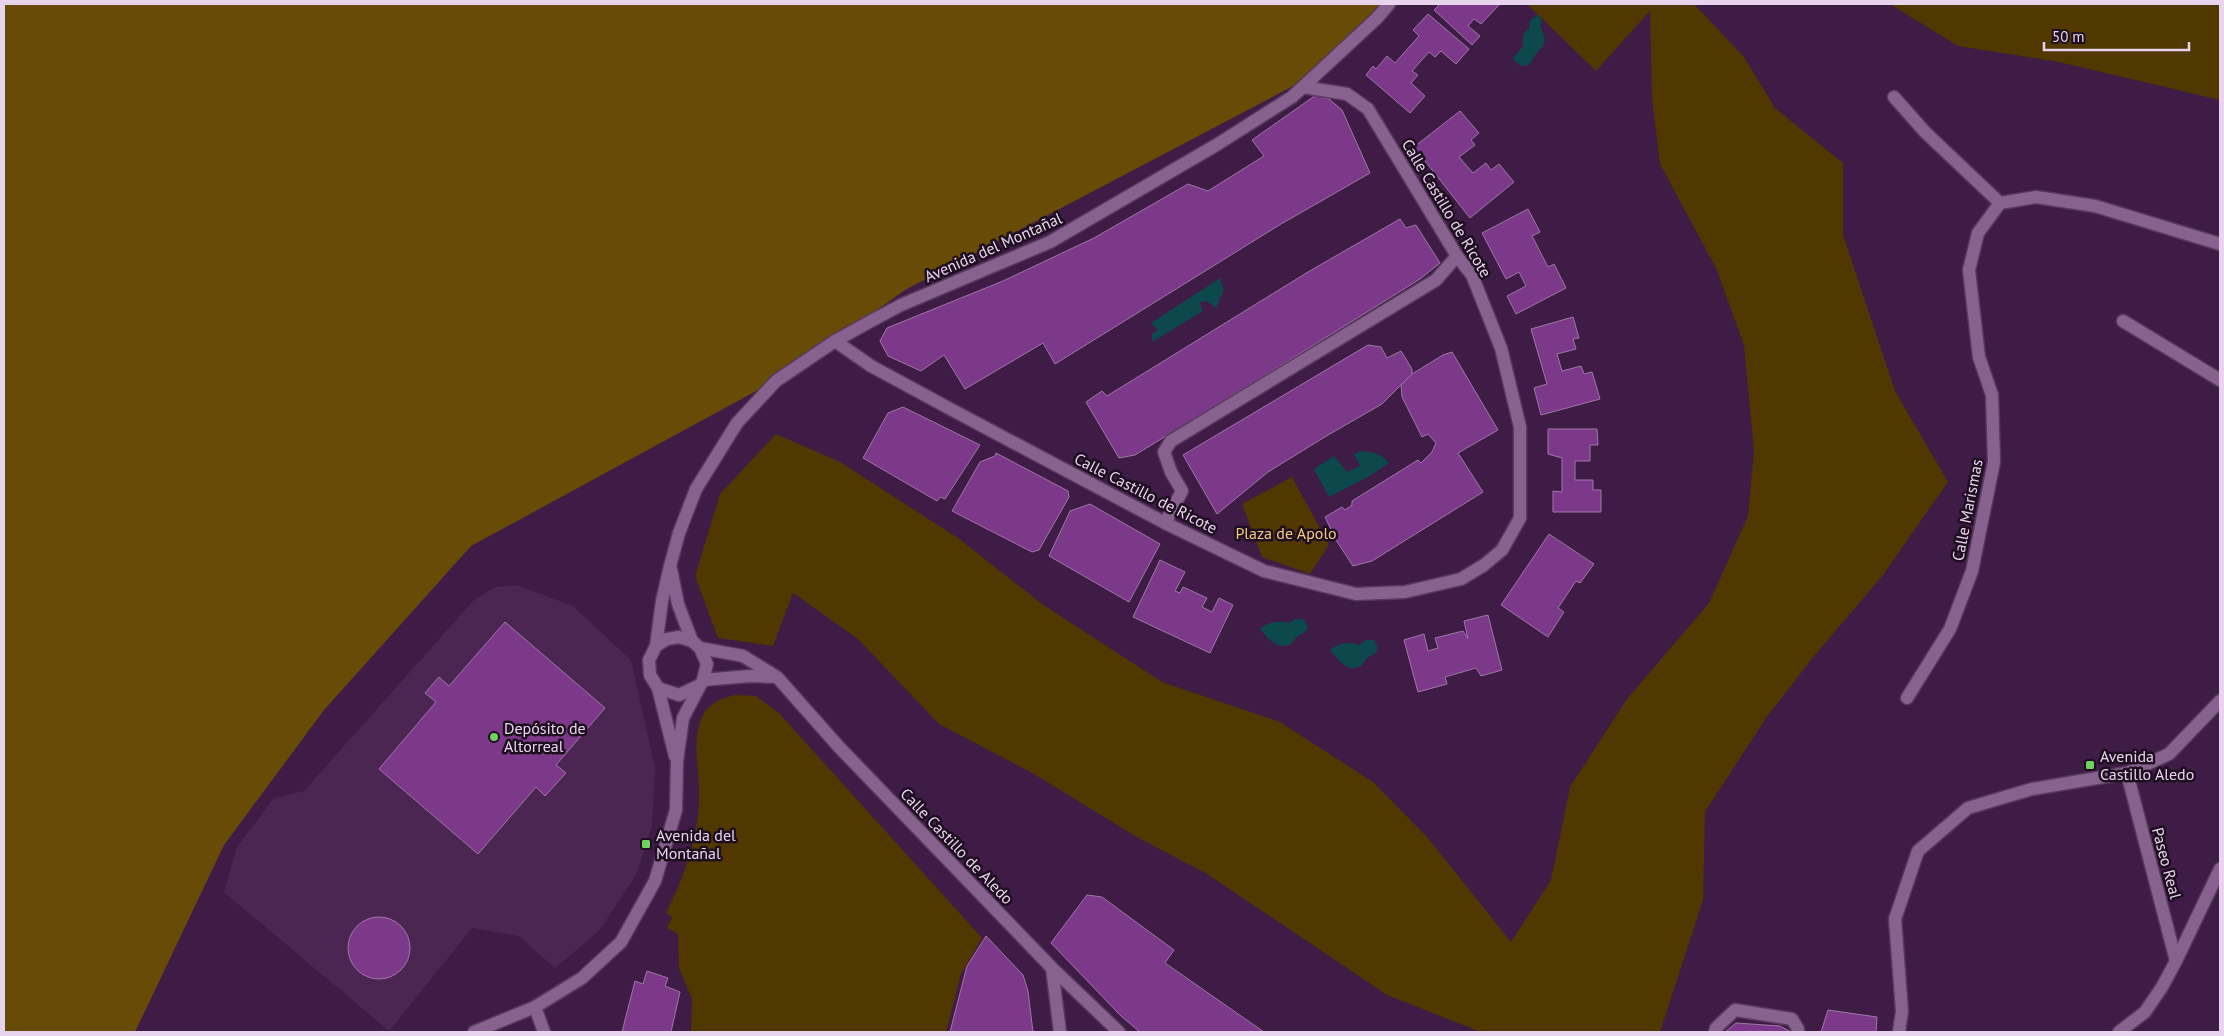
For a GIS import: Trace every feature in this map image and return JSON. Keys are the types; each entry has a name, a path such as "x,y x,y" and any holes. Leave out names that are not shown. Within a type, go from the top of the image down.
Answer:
{"street":[{"name":"Avenida del Montañal","path":"656,646 662,601 670,566 679,533 696,489 737,423 776,381 835,341 900,306 1050,242 1218,144 1292,98 1377,18 1389,4"},
{"name":"Calle Castillo de Ricote","path":"835,341 871,366 956,412 1165,523 1264,571 1356,594 1405,592 1461,579 1484,565 1502,550 1520,518 1520,427 1501,348 1472,275 1457,256 1368,109 1348,94 1303,87"},
{"path":"1894,97 1925,132 2000,203 2036,197 2095,206 2220,244"},
{"name":"Calle Marismas","path":"1907,698 1950,629 1972,571 1994,462 1992,395 1979,357 1969,270 1978,233 2000,203"},
{"path":"1165,523 1182,491 1171,472 1164,452 1171,441 1436,280 1457,256"},
{"path":"2123,321 2220,380"},
{"name":"Avenida del Montañal","path":"670,566 678,604 696,644"},
{"path":"474,1032 535,1007 582,978 620,942 655,881 676,810 676,761 683,718 701,683 707,664 696,644 680,637 667,639 656,646 649,660 650,675 658,688 676,761"},
{"name":"Calle Castillo de Aledo","path":"696,644 743,656 777,677 839,747 1052,968 1118,1032"},
{"path":"658,688 679,695 701,683 750,676 777,677"},
{"path":"1899,1032 1902,1011 1895,919 1918,851 1968,808 2032,788 2127,773 2170,754 2220,701"},
{"name":"Paseo Real","path":"2127,773 2176,962"},
{"name":"Paseo Real","path":"2119,1032 2145,1012 2176,962 2220,869"},
{"path":"1052,968 1060,1032"},
{"path":"535,1007 544,1032"},
{"path":"1715,1032 1716,1028 1735,1010 1792,1019 1798,1032"}],"shaded area":[{"path":"4,4 1389,4 1337,63 905,290 791,372 471,546 324,710 224,845 135,1032 4,1032"},
{"path":"1538,14 1542,22 1540,26 1545,39 1543,46 1531,63 1526,66 1519,65 1513,58 1523,46 1524,36 1530,28 1530,21"},
{"path":"1220,278 1224,290 1216,308 1206,301 1199,303 1203,311 1152,342 1152,334 1158,330 1151,323"},
{"path":"1362,451 1377,454 1389,463 1368,477 1329,497 1314,469 1334,456 1347,472 1360,466 1354,454"},
{"path":"517,585 573,606 631,660 655,768 652,826 636,875 599,931 555,968 519,936 472,928 389,1031 224,892 237,847 274,798 304,791 474,600 495,587"},
{"path":"1295,619 1304,619 1308,627 1305,632 1289,645 1280,646 1276,644 1260,629 1270,623 1289,623"},
{"path":"1366,640 1374,640 1378,648 1359,667 1350,668 1346,666 1330,650 1344,643 1359,645"}],"green space":[{"path":"1527,4 1694,4 1744,57 1775,108 1843,163 1843,235 1895,391 1948,482 1883,575 1815,655 1766,718 1705,812 1703,900 1660,1032 1481,1032 1387,995 1207,874 1135,836 1034,774 939,724 858,639 793,593 773,646 718,638 695,576 720,494 776,434 840,462 958,538 1042,604 1162,682 1280,722 1373,782 1428,838 1511,942 1551,880 1570,787 1627,699 1709,603 1748,516 1754,451 1744,345 1716,268 1660,164 1652,99 1650,11 1596,71"},
{"path":"1890,4 2220,4 2220,100 2059,62 1958,46"},
{"name":"Plaza de Apolo","path":"1292,477 1329,545 1310,574 1262,557 1242,504"},
{"path":"735,695 756,696 779,713 982,938 961,974 946,1032 691,1032 692,999 679,968 678,934 667,928 672,917 666,913 684,871 696,827 699,786 696,746 699,726 708,708 720,700"}],"building":[{"path":"1440,4 1500,4 1481,24 1474,19 1468,26 1480,36 1472,45 1434,10"},
{"path":"1428,14 1469,49 1456,64 1441,51 1435,57 1429,52 1412,71 1418,75 1411,83 1425,96 1410,113 1366,75 1373,66 1376,69 1387,56 1395,63 1419,36 1413,30"},
{"path":"1316,95 1329,99 1342,110 1370,173 1281,224 1055,364 1043,343 965,389 944,355 921,371 888,356 880,341 887,328 1003,281 1094,238 1188,184 1208,191 1264,156 1252,140"},
{"path":"1460,111 1479,133 1471,140 1475,145 1459,157 1473,173 1486,163 1491,170 1499,164 1514,182 1470,218 1414,147"},
{"path":"1528,209 1540,232 1532,236 1548,267 1554,264 1566,288 1516,314 1507,296 1526,286 1519,272 1506,279 1482,233"},
{"path":"1400,219 1406,228 1416,225 1440,263 1420,279 1135,455 1119,458 1086,402 1102,391 1107,396 1308,272"},
{"path":"1573,317 1579,338 1573,339 1576,349 1557,354 1562,371 1581,366 1584,374 1592,372 1600,399 1541,415 1534,388 1547,384 1531,329"},
{"path":"1368,345 1381,347 1387,358 1401,351 1412,369 1412,374 1382,404 1268,472 1217,514 1183,455"},
{"path":"1452,352 1498,430 1458,453 1483,492 1372,561 1353,566 1336,540 1325,517 1342,507 1345,510 1352,505 1352,501 1418,460 1421,463 1432,452 1436,443 1428,434 1422,437 1402,397 1401,385 1412,374 1443,355"},
{"path":"903,407 980,445 945,499 940,497 937,501 863,458 888,413"},
{"path":"1548,429 1597,429 1598,445 1590,445 1590,461 1575,461 1575,480 1593,480 1593,490 1601,490 1601,512 1553,512 1553,491 1562,492 1562,458 1548,454"},
{"path":"996,453 1068,491 1069,497 1039,550 1032,552 952,511 980,462 995,456"},
{"path":"1090,504 1160,544 1129,602 1049,556 1070,511"},
{"path":"1549,534 1594,564 1580,583 1576,581 1558,608 1564,612 1548,637 1501,605"},
{"path":"1160,560 1185,572 1175,591 1180,593 1183,587 1207,598 1202,607 1212,612 1219,598 1233,605 1210,653 1133,617"},
{"path":"1488,615 1502,670 1481,676 1476,668 1445,677 1447,684 1418,692 1404,640 1424,634 1428,651 1438,648 1435,638 1463,631 1468,639 1464,621"},
{"name":"Depósito de Altorreal","path":"505,622 605,708 556,765 566,773 545,796 536,787 478,854 379,769 436,702 425,693 439,677 449,686"},
{"path":"1087,895 1102,897 1174,950 1165,963 1264,1032 1140,1032 1121,1016 1051,943"},
{"path":"379,917 391,919 401,926 408,936 410,948 408,960 401,970 391,977 379,979 367,977 357,970 350,960 348,948 350,936 357,926 367,919"},
{"path":"986,936 1023,975 1028,991 1033,1032 950,1032 967,966"},
{"path":"647,971 668,978 665,986 680,992 671,1032 622,1032 635,981 643,984"},
{"path":"1828,1010 1877,1017 1876,1032 1821,1032"},
{"path":"1736,1023 1780,1026 1791,1032 1725,1032"}],"place":[{"name":"Depósito de Altorreal","path":"494,737"},
{"name":"Avenida Castillo Aledo","path":"2090,765"},
{"name":"Avenida del Montañal","path":"646,844"}]}
